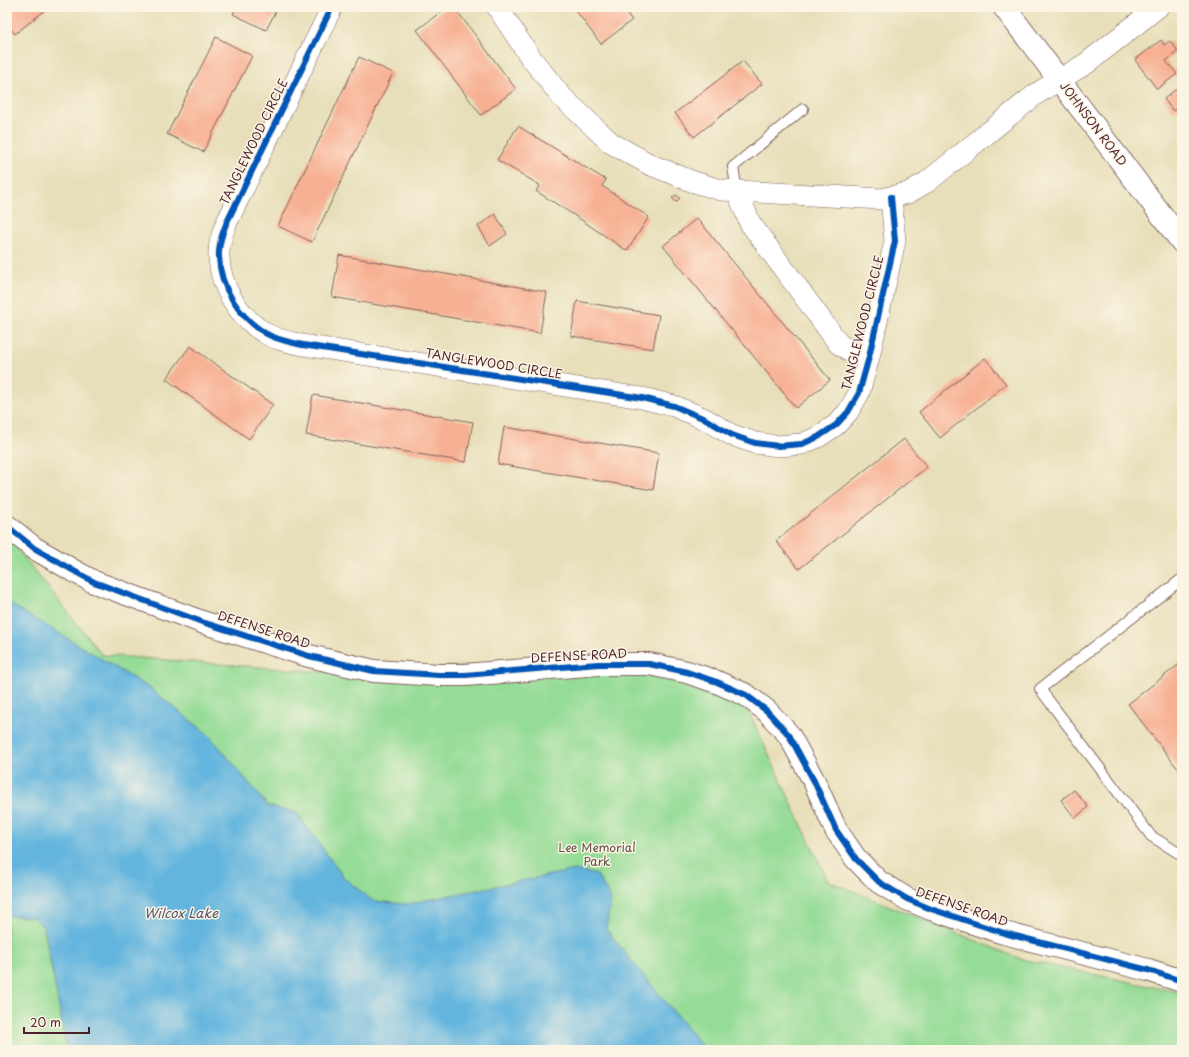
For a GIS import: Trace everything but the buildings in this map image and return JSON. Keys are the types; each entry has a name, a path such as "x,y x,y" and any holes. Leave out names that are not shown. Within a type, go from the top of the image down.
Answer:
{"street":[{"name":"TANGLEWOOD CIRCLE","path":"332,7 226,224 221,238 219,257 223,280 234,304 248,320 266,333 281,340 303,345 642,398 674,406 705,419 732,436 755,443 778,446 802,444 818,438 836,425 848,412 859,393 869,357 895,241 891,197"},
{"path":"497,7 531,58 562,96 610,143 651,165 694,182 720,190 882,199 908,193 927,182 1036,94 1087,63 1158,7"},
{"name":"JOHNSON ROAD","path":"1004,7 1182,242"},
{"path":"737,191 750,223 840,344 853,353 869,357"},
{"name":"DEFENSE ROAD","path":"7,526 34,548 94,582 202,622 308,656 374,671 465,675 598,664 649,664 687,672 717,682 746,695 767,711 789,735 814,781 836,830 856,859 879,882 907,900 1004,933 1148,970 1182,981"}],"lane":[{"path":"737,191 733,167 803,109"},
{"path":"1182,578 1040,689 1151,836 1180,854 1182,853"}],"green space":[{"name":"Lee Memorial Park","path":"7,536 102,655 336,673 664,656 738,689 828,881 1021,959 1182,993 1182,1050 7,1050"}],"water":[{"name":"Wilcox Lake","path":"7,602 148,687 209,735 268,806 297,813 344,878 373,901 407,904 575,870 597,875 611,899 606,929 705,1050 67,1050 44,928 34,917 7,916"}],"cycle path":[{"path":"332,7 226,224 220,244 220,268 223,279 227,290 239,310 247,319 265,333 278,339 303,345 642,398 674,406 705,419 732,435 755,443 778,446 802,444 818,437 836,425 848,412 859,393 869,357 895,241 891,197"},
{"path":"7,526 34,548 94,582 202,622 309,656 374,671 465,675 598,664 649,664 687,672 717,682 746,695 767,711 789,735 814,781 836,830 856,859 879,882 907,899 931,909 1004,933 1148,970 1182,981"}]}
